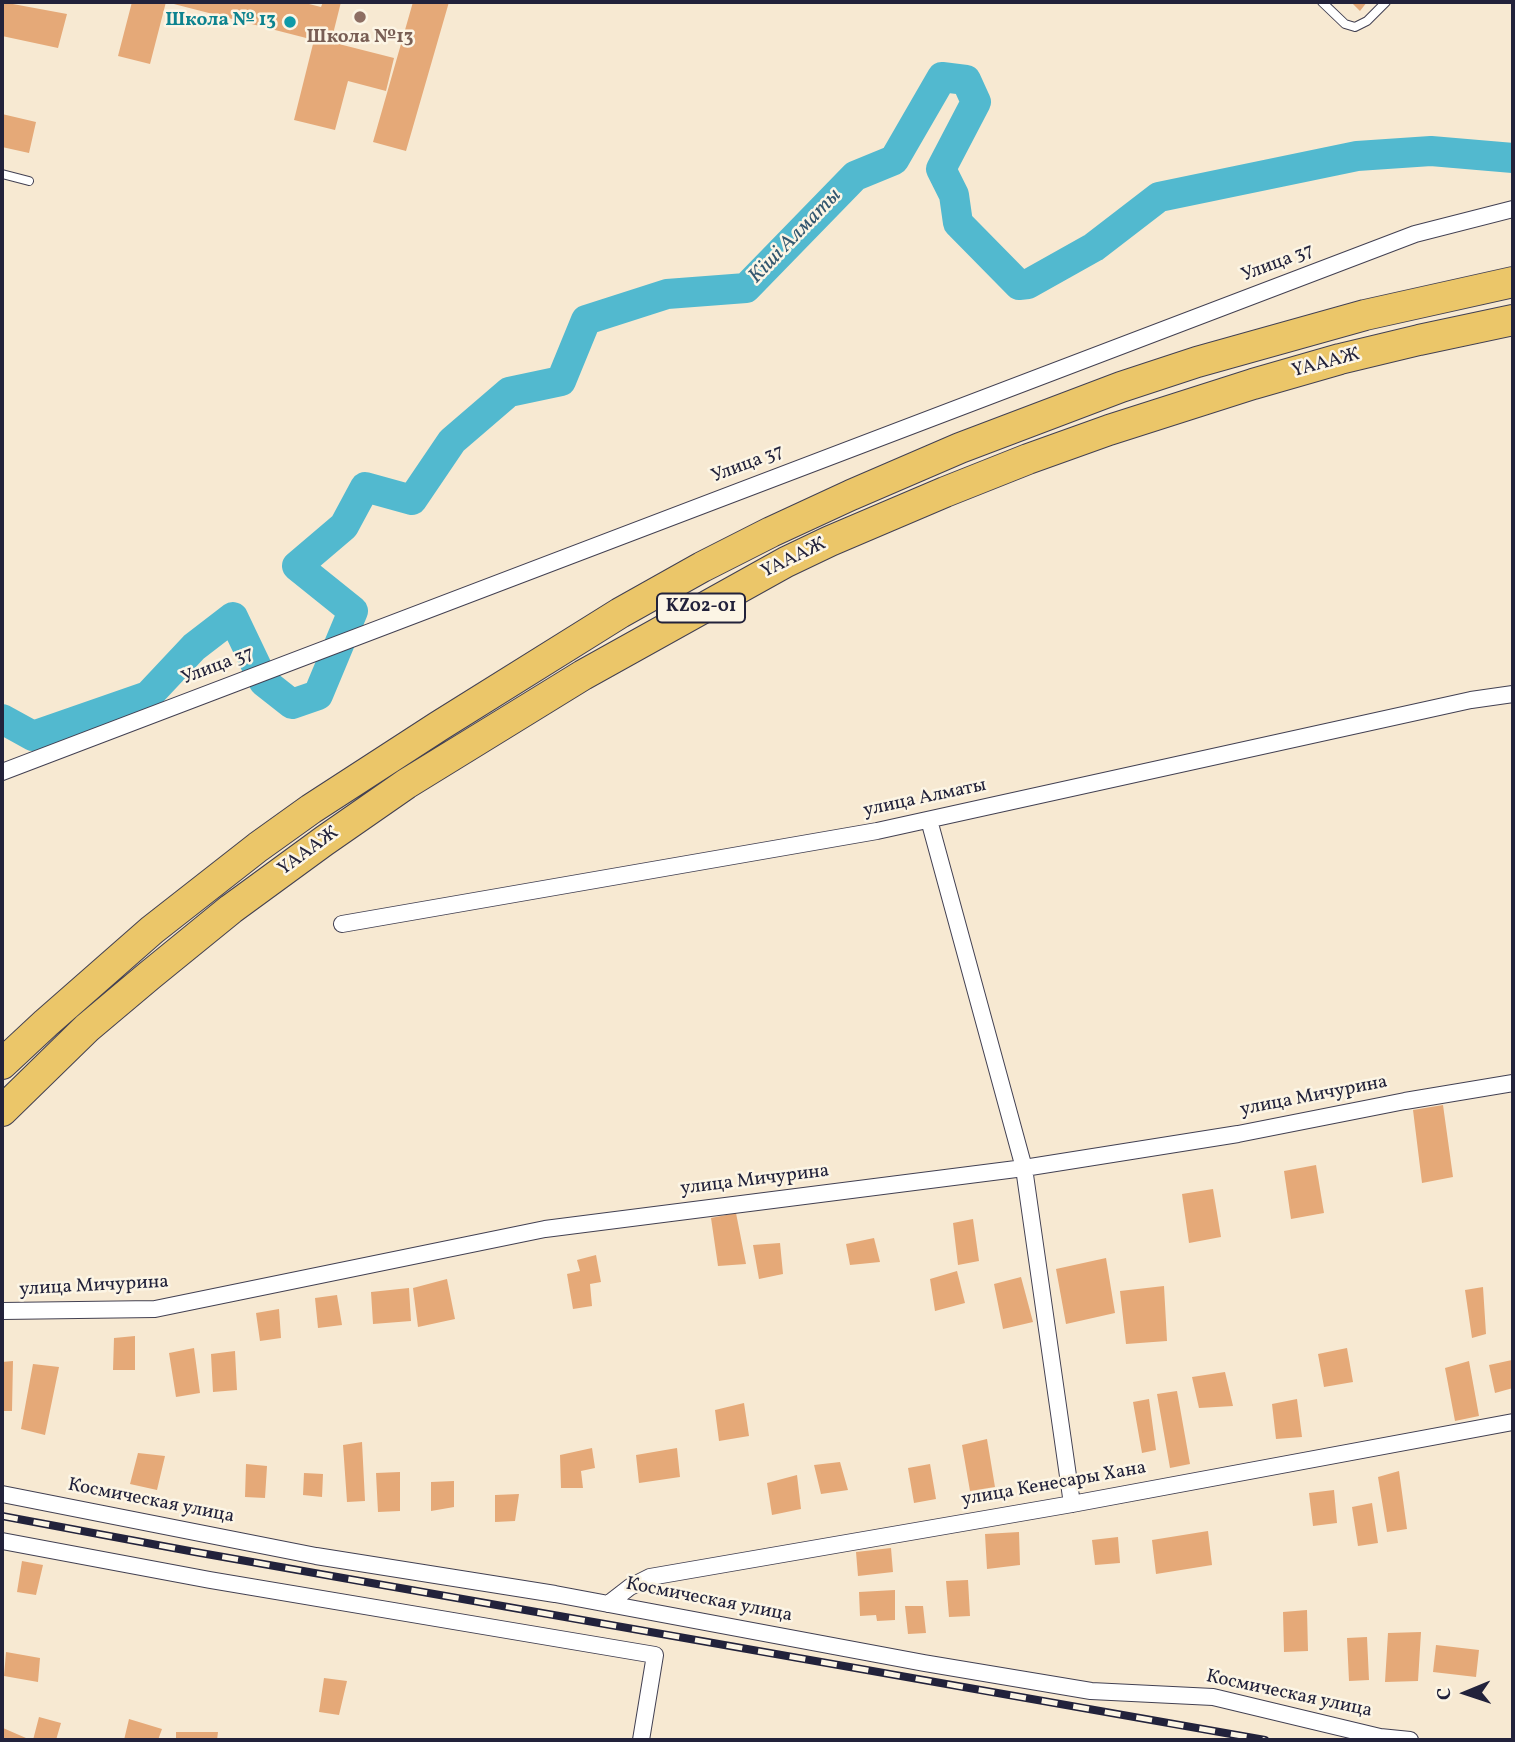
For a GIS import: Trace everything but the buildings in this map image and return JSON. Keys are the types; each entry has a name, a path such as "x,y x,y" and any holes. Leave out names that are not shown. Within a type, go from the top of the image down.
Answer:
{"highway":[{"name":"ҮАААЖ","path":"2,1064 152,930 311,809 620,612 702,567 771,532 960,448 1121,387 1197,362 1353,319 1513,282"},
{"name":"ҮАААЖ","path":"2,1111 87,1028 139,984 231,909 324,841 406,784 583,675 786,562 957,488 1109,430 1241,387 1340,359 1513,320"}],"street":[{"name":"Улица 37","path":"2,772 1415,234 1513,208"},
{"name":"улица Алматы","path":"342,925 863,834 1471,700 1513,694"},
{"path":"929,820 1024,1168 1072,1504"},
{"name":"улица Мичурина","path":"2,1311 155,1308 545,1229 1024,1168 1238,1134 1513,1083"},
{"name":"улица Кенесары Хана","path":"608,1604 629,1587 650,1577 1072,1504 1513,1423"},
{"name":"Космическая улица","path":"2,1494 316,1556 608,1604 1091,1691 1213,1697 1380,1737 1410,1740"},
{"path":"2,1541 222,1582 655,1655 641,1740"}],"lane":[{"path":"1322,2 1345,24 1355,27 1367,21 1386,2"},
{"path":"2,174 30,181"}],"waterway":[{"name":"Кіші Алматы","path":"2,719 33,736 148,696 194,647 233,617 264,682 292,704 318,695 353,611 297,566 344,526 365,487 412,500 452,441 509,392 561,381 586,320 667,294 746,288 855,176 894,160 942,77 966,80 976,102 941,169 954,195 958,223 1019,285 1028,284 1094,247 1159,197 1357,156 1431,151 1513,158"}],"railway":[{"path":"2,1516 1265,1740"}],"place":[{"name":"Школа №13","path":"360,17"},
{"name":"Школа № 13","path":"290,22"}]}
